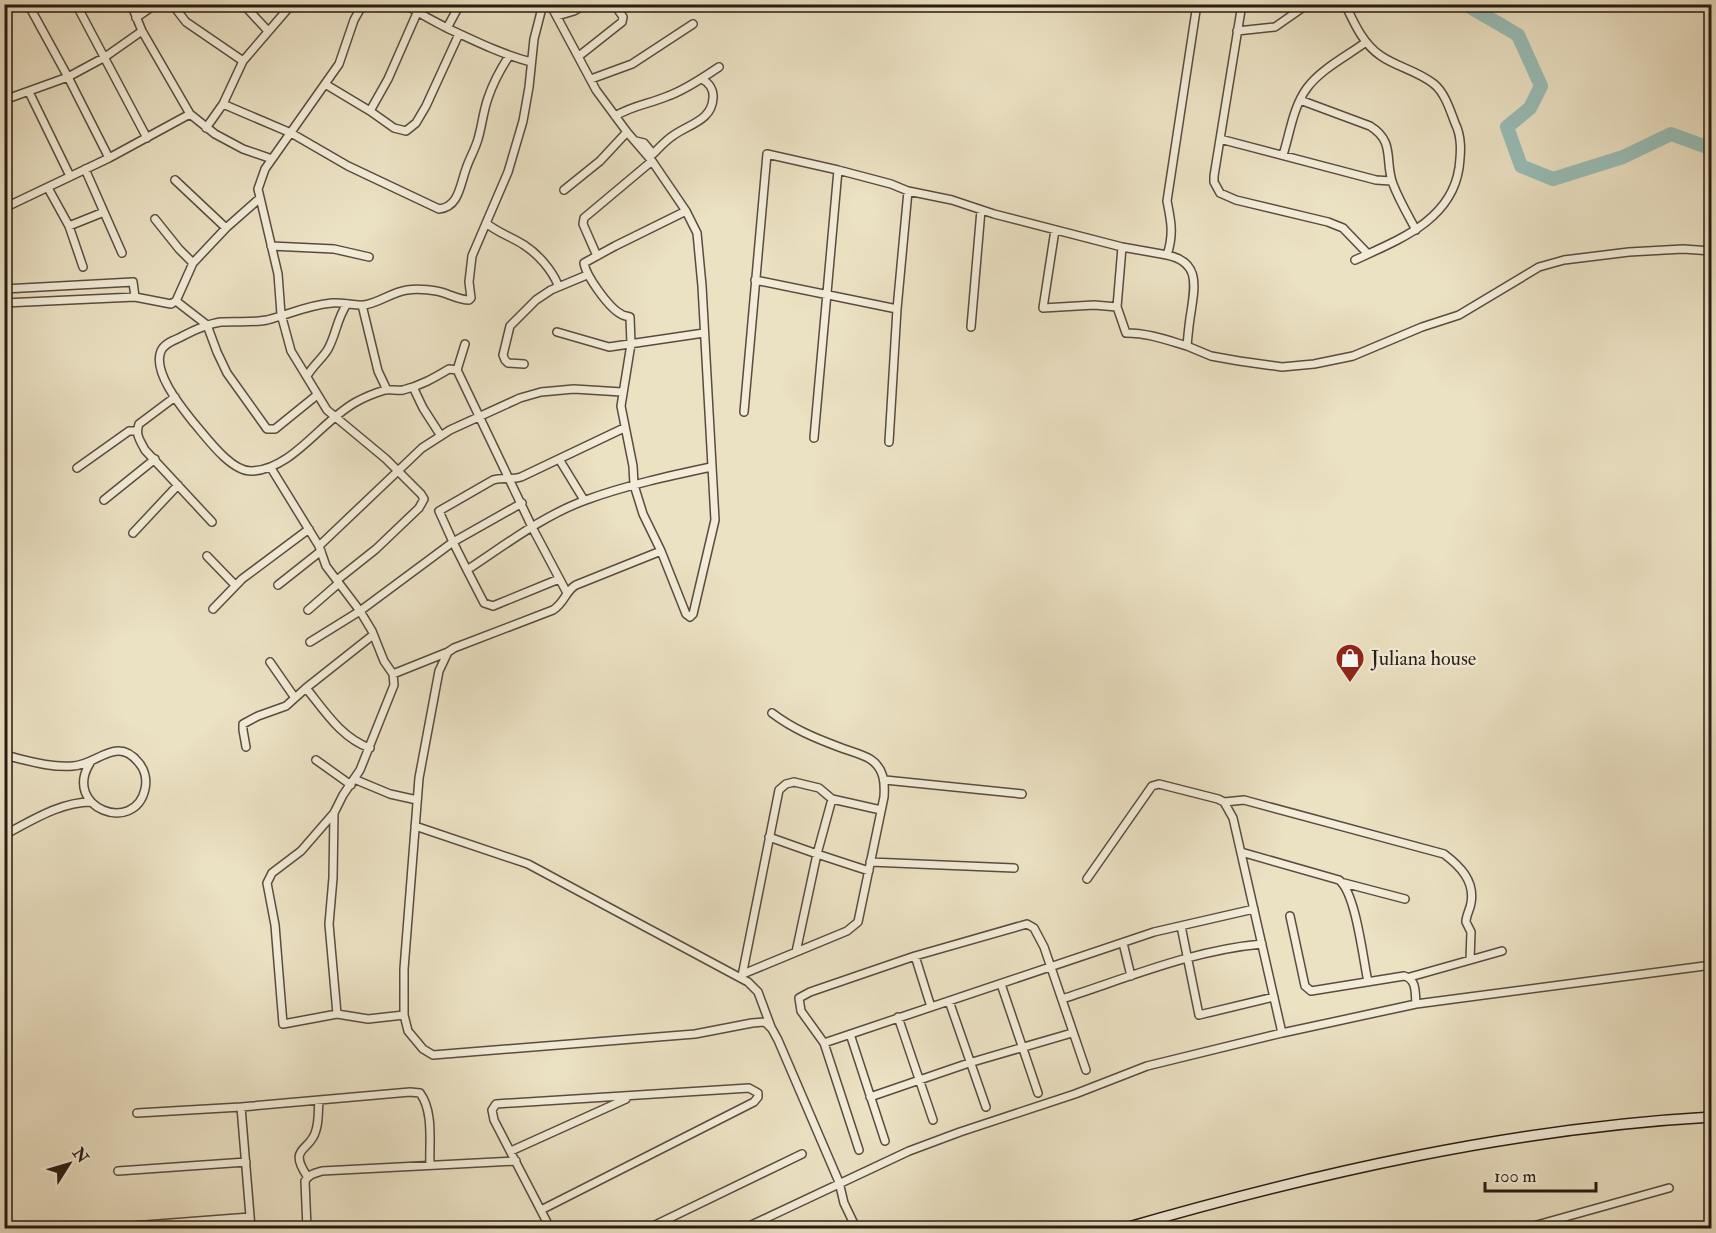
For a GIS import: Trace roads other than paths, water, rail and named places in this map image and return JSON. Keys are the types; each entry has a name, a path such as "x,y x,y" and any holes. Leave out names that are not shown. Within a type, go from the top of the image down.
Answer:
{"street":[{"path":"28,4 109,158"},
{"path":"76,4 147,138"},
{"path":"131,4 142,31 190,114 206,128 243,148 272,159"},
{"path":"136,18 156,4"},
{"path":"172,4 186,22 243,62"},
{"path":"243,4 268,31"},
{"path":"206,128 223,104 243,62 292,4"},
{"path":"308,610 376,549 423,504 424,499 398,471 334,417 317,395 291,351 281,314 278,274 270,231 260,198 259,182 272,159 339,64 354,20 363,4"},
{"path":"405,4 417,13 459,34 509,56 531,62"},
{"path":"447,28 460,4"},
{"path":"457,370 448,369 422,384 402,390 387,390 354,404 334,417 310,440 271,468 245,471 220,453 175,397 167,386 159,357 167,344 207,325 220,322 256,321 318,304 374,303 409,289 445,293 469,300 471,298 469,282 471,256 508,172 523,121 534,39 543,4"},
{"path":"550,4 596,90 652,161 686,211 697,233 711,426 715,520 699,592 693,614 690,617 686,614 661,551 643,514 634,484 630,448 621,406 631,344 630,317 620,314 600,293 587,275 584,263 686,211"},
{"path":"557,16 574,11 586,4"},
{"path":"579,56 622,22 623,17 614,4"},
{"path":"1167,255 1172,240 1172,224 1167,201 1197,4"},
{"path":"1242,4 1214,182 1220,193 1236,200 1328,222 1348,232 1368,254"},
{"path":"1237,31 1275,27 1308,4"},
{"path":"1345,4 1366,42 1381,56 1435,85 1443,95 1460,133 1460,156 1456,182 1450,196 1436,213 1416,230 1355,260"},
{"path":"370,111 388,79 417,13"},
{"path":"591,79 632,64 693,24"},
{"path":"5,100 68,77 105,57 142,31"},
{"path":"325,84 394,128 406,131 416,123 426,106 459,34"},
{"path":"1283,155 1300,100 1306,89 1320,75 1366,42"},
{"path":"223,104 291,133 348,166 439,209 447,208 455,200 462,186 466,167 477,143 489,95 495,79 509,56"},
{"path":"615,116 631,107 680,91 718,68"},
{"path":"635,141 644,143 653,154 673,136 706,116 712,107 714,93 707,82 702,79"},
{"path":"29,92 70,176"},
{"path":"1300,100 1379,131 1385,140 1391,181 1416,230"},
{"path":"4,208 109,158 190,114"},
{"path":"564,190 600,161 627,132"},
{"path":"1220,139 1376,180 1391,181"},
{"path":"744,412 767,154 838,170 891,184 908,191 952,200 981,210 1122,247 1178,257 1188,265 1194,275 1187,346"},
{"path":"597,256 583,224 584,218 652,161"},
{"path":"85,169 122,253"},
{"path":"814,438 838,170"},
{"path":"175,180 226,228"},
{"path":"48,188 69,226 84,267"},
{"path":"889,442 897,309 908,191"},
{"path":"4,303 135,297 171,304 176,301 193,263 226,228 260,198"},
{"path":"971,327 981,210"},
{"path":"69,226 104,212"},
{"path":"155,219 193,263"},
{"path":"486,223 499,233 527,247 553,274 558,285"},
{"path":"1055,230 1043,308 1094,305 1117,308"},
{"path":"271,246 334,249 369,257"},
{"path":"1122,247 1117,308 1126,333 1150,335 1211,356 1282,367 1353,356 1422,327 1459,315 1539,267 1564,260 1629,252 1712,250"},
{"path":"524,364 508,363 503,355 510,326 536,300 558,285 587,275"},
{"path":"755,280 897,309"},
{"path":"4,289 133,282 135,297"},
{"path":"176,301 207,325 216,352 227,373 267,429 275,429 317,395"},
{"path":"307,376 313,365 329,347 339,316 347,304"},
{"path":"362,305 378,371 387,390"},
{"path":"557,332 609,347 704,333"},
{"path":"465,344 457,370 532,527 567,593"},
{"path":"412,387 441,436"},
{"path":"278,585 320,549 422,448 441,436 479,417 541,392 574,389 622,392"},
{"path":"175,397 139,424 137,436 145,450 212,522"},
{"path":"560,579 493,606 487,606 439,511 493,480 499,478 511,480 521,477 624,428"},
{"path":"77,468 129,431 137,431"},
{"path":"104,500 155,459"},
{"path":"559,459 584,500"},
{"path":"467,570 532,527 584,500 634,484 711,467"},
{"path":"271,468 309,529 327,566 360,611 384,661 393,674 394,686 360,770 334,813 301,851 272,873 267,883 275,926 284,1024 337,1014 368,1019 404,1015"},
{"path":"133,533 178,485"},
{"path":"310,642 360,611 453,542 522,503"},
{"path":"213,609 235,585 309,529"},
{"path":"393,674 554,610 576,585 661,551"},
{"path":"207,555 235,585"},
{"path":"246,747 243,724 280,709 373,635"},
{"path":"448,652 439,671 417,800 404,969 404,1015 408,1031 415,1041 433,1055 695,1034 752,1023 765,1023 772,1029"},
{"path":"270,662 295,698"},
{"path":"306,688 339,728 356,741 370,747"},
{"path":"742,976 847,932 858,922 885,780 879,767 870,759 803,733 772,713"},
{"path":"107,752 128,754 143,768 146,782 139,801 122,813 108,813 91,802 84,789 86,769 90,763 107,752"},
{"path":"4,755 55,765 72,766 90,763"},
{"path":"316,760 352,782 417,800"},
{"path":"885,780 1022,794"},
{"path":"742,976 779,790 786,784 794,782 819,788 832,799 881,810"},
{"path":"1087,879 1152,786 1160,784 1224,802 1244,800 1444,854 1456,863 1467,877 1470,887 1471,902 1466,922 1471,932 1470,960"},
{"path":"796,952 817,854 832,799"},
{"path":"4,835 62,807 78,802 91,802"},
{"path":"1224,802 1233,818 1282,1033"},
{"path":"334,813 330,924 337,1014"},
{"path":"415,826 528,864 742,976 752,985 758,992 839,1182 844,1203 856,1228"},
{"path":"770,837 869,870"},
{"path":"1241,852 1405,899"},
{"path":"870,862 1014,868"},
{"path":"1344,883 1350,896 1368,982"},
{"path":"824,1043 1154,932 1254,909"},
{"path":"1290,916 1305,986 1311,991 1404,976 1410,977 1502,951"},
{"path":"860,1150 824,1043 801,1011 799,998 810,992 915,956 1027,924 1036,931 1051,967 1086,1070"},
{"path":"1181,926 1199,1015 1274,997"},
{"path":"1123,943 1131,976"},
{"path":"1062,999 1186,959 1262,944"},
{"path":"915,956 931,1007"},
{"path":"745,1228 909,1150 1075,1094 1147,1066 1282,1033 1416,1004 1712,965"},
{"path":"1410,977 1413,982 1416,1004"},
{"path":"1001,984 1038,1093"},
{"path":"949,1001 969,1064 986,1107"},
{"path":"898,1017 933,1120"},
{"path":"870,1097 1021,1047 1072,1033"},
{"path":"850,1034 885,1141"},
{"path":"523,1228 549,1227 494,1119 492,1110 496,1104 749,1089 758,1093 754,1102 541,1210"},
{"path":"137,1113 420,1093 426,1100 428,1110 430,1165"},
{"path":"511,1151 631,1097"},
{"path":"307,1176 300,1165 299,1157 301,1150 316,1131 320,1101"},
{"path":"241,1107 251,1228"},
{"path":"1125,1228 1196,1208 1353,1170 1485,1142 1623,1123 1712,1117"},
{"path":"649,1228 802,1154"},
{"path":"307,1176 322,1171 516,1161"},
{"path":"118,1171 246,1162"},
{"path":"307,1176 305,1181 307,1228"},
{"path":"1526,1228 1669,1188"},
{"path":"119,1227 250,1217"}],"waterway":[{"path":"1465,4 1518,35 1541,86 1530,108 1507,127 1521,166 1553,179 1623,157 1671,134 1712,149"},
{"path":"1701,1228 1707,1221 1707,1211 1712,1206"}],"place":[{"name":"Juliana house","path":"1350,684"}]}
